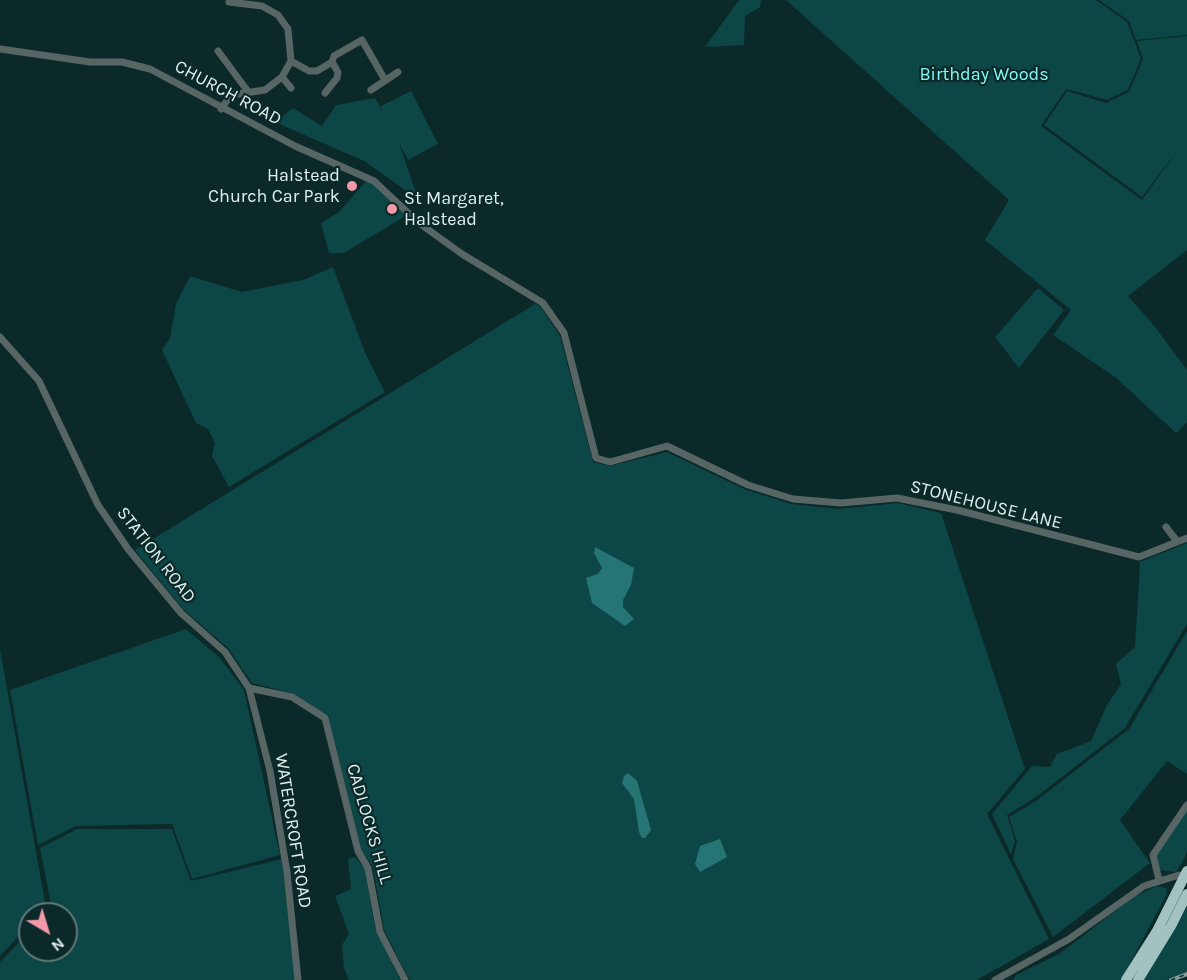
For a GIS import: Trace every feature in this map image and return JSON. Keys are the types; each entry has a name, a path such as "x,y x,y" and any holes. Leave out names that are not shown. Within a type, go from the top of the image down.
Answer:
{"highway":[{"path":"1126,980 1157,931 1186,875"},
{"path":"1138,980 1171,926 1187,894"}],"street":[{"path":"221,108 231,96 265,90 282,77 291,61 288,29 278,15 262,6 229,2"},
{"path":"291,61 309,71 317,71 332,62 334,56 362,40 385,80"},
{"name":"CHURCH ROAD","path":"0,49 90,62 123,62 140,65 221,108 374,181 420,223"},
{"path":"218,51 249,93"},
{"path":"325,93 337,78 338,72 332,62"},
{"path":"371,90 398,72"},
{"path":"282,77 291,88"},
{"name":"STONEHOUSE LANE","path":"420,223 462,254 543,303 564,333 596,458 610,462 667,446 748,484 793,499 841,503 897,498 957,510 1139,557 1176,540 1187,538"},
{"name":"STATION ROAD","path":"0,337 39,381 98,505 128,549 181,614 225,652 249,688"},
{"path":"1166,527 1176,540"},
{"name":"WATERCROFT ROAD","path":"249,688 270,771 283,850 298,980"},
{"name":"CADLOCKS HILL","path":"249,688 292,697 325,718 358,851 368,868 380,932 405,980"},
{"path":"1159,880 1154,855 1187,805"},
{"path":"995,980 1069,939 1126,897 1159,880 1186,875"}],"green space":[{"path":"739,0 761,0 760,7 745,16 744,45 705,47"},
{"name":"Birthday Woods","path":"786,0 1096,0 1127,22 1141,58 1128,90 1107,100 1066,89 1041,126 1142,200 1180,147 1142,197 1044,125 1067,91 1106,103 1129,92 1143,59 1137,41 1187,36 1187,250 1128,296 1152,323 1187,370 1187,422 1176,433 1115,377 1053,335 1071,310 985,240 1009,200"},
{"path":"1099,0 1187,0 1187,35 1136,40 1129,21"},
{"path":"411,91 438,144 408,160 399,143 418,199 364,161 275,122 293,108 322,126 336,105 375,98 383,112 381,106"},
{"path":"367,180 374,183 407,215 344,253 329,253 321,223 339,212"},
{"path":"333,267 366,355 385,392 229,487 212,456 215,443 208,429 196,423 162,350 170,338 176,304 190,276 242,292 303,280"},
{"path":"1038,288 1064,310 1019,368 995,337"},
{"path":"535,304 541,307 560,336 593,462 610,466 667,452 744,489 791,504 839,509 897,503 941,513 1025,769 987,814 1049,939 977,980 411,980 408,977 384,930 373,867 361,849 328,716 292,693 252,683 228,648 183,609 135,550"},
{"path":"1187,543 1187,624 1125,728 1036,797 1007,815 1015,841 1011,854 992,814 1032,766 1050,767 1057,754 1091,741 1107,705 1121,684 1116,664 1135,647 1140,562"},
{"path":"186,629 220,658 244,690 280,855 192,879 172,824 76,826 38,845 10,690"},
{"path":"1187,631 1187,774 1167,761 1120,820 1150,863 1053,937 1013,859 1017,842 1009,817 1036,801 1129,729"},
{"path":"0,649 45,902 18,902 18,937 0,956"},
{"path":"1187,805 1187,851 1184,859 1176,872 1159,870 1151,855"},
{"path":"77,829 172,829 191,881 282,859 296,980 0,980 0,962 18,943 18,962 78,962 78,902 50,902 40,848"},
{"path":"355,857 365,869 375,928 400,980 349,980 344,968 342,945 349,934 335,896 351,889 348,859"},
{"path":"1157,886 1166,888 1167,894 1121,980 1013,980 1016,975 1059,954 1135,896"},
{"path":"1187,907 1187,973 1167,980 1144,980"}],"shaded area":[{"path":"595,547 634,568 631,585 623,600 623,607 634,619 625,626 592,603 586,578 598,574 602,568 594,553"},
{"path":"628,773 637,781 651,830 645,838 642,838 639,832 634,799 622,783 624,776"},
{"path":"720,839 727,857 700,872 695,864 700,846"}],"railway":[{"path":"1171,980 1187,974"}],"place":[{"name":"Halstead Church Car Park","path":"352,186"},
{"name":"St Margaret, Halstead","path":"392,209"}]}
